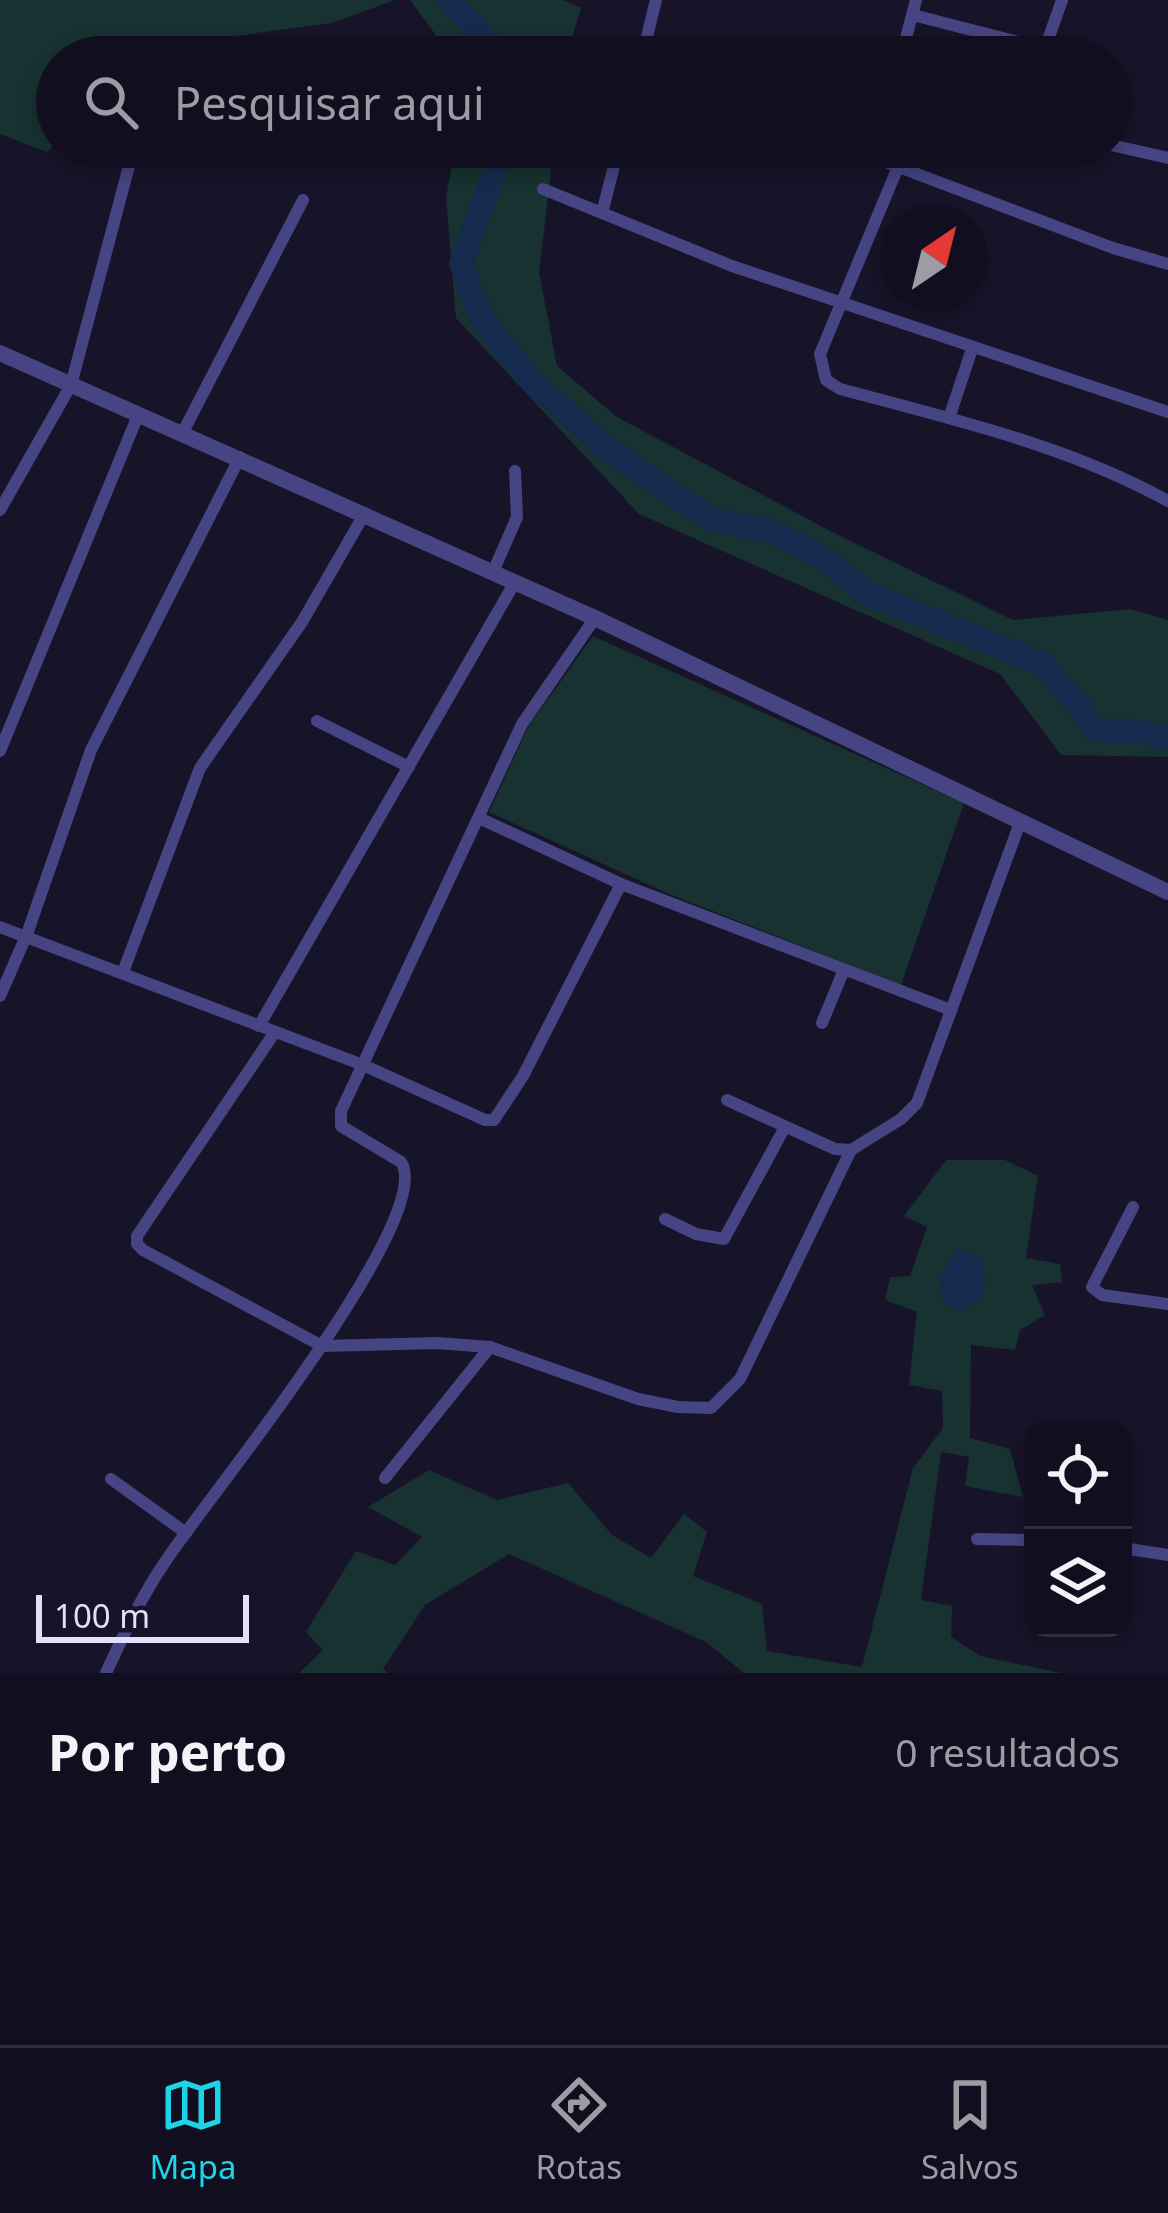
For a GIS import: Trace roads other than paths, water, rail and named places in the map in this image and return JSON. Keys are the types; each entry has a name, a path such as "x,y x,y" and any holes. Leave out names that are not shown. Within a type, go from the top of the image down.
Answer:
{"street":[{"path":"647,36 656,0"},
{"path":"907,36 916,0"},
{"path":"1049,36 1062,0"},
{"path":"913,15 985,36"},
{"path":"1132,150 1168,158"},
{"path":"0,510 71,386 128,168"},
{"path":"602,213 614,168"},
{"path":"898,168 820,354 826,380 841,389 1063,454 1168,501"},
{"path":"901,168 1168,264"},
{"path":"543,189 841,304 1168,412"},
{"path":"183,432 303,200"},
{"path":"949,418 972,349"},
{"path":"0,353 515,582 1168,892"},
{"path":"0,751 139,413"},
{"path":"0,996 27,934 91,750 240,458"},
{"path":"493,572 517,517 515,472"},
{"path":"123,972 200,768 302,622 365,513"},
{"path":"259,1026 515,582"},
{"path":"106,1673 136,1610 186,1533 358,1290 405,1185 406,1169 341,1126 340,1111 522,724 595,619"},
{"path":"317,721 409,767"},
{"path":"479,818 621,884 951,1010"},
{"path":"275,1033 147,1222 137,1244 322,1346 437,1343 490,1347 638,1399 711,1408 740,1379 851,1150 902,1119 917,1103 1021,820"},
{"path":"0,927 494,1120 523,1076 621,884"},
{"path":"822,1023 843,972"},
{"path":"727,1100 835,1149 851,1150"},
{"path":"665,1219 696,1234 724,1240 785,1127"},
{"path":"1132,1207 1092,1287 1102,1294 1168,1304"},
{"path":"386,1478 490,1347"},
{"path":"111,1479 186,1533"},
{"path":"977,1539 1024,1540"},
{"path":"1132,1549 1168,1555"}],"water":[{"path":"957,1248 982,1257 984,1276 981,1295 961,1312 944,1303 939,1279"}],"waterway":[{"path":"449,0 482,36"},
{"path":"496,168 461,263 482,319 532,382 610,451 710,519 773,532 824,558 866,593 1041,663 1083,710 1093,730 1141,732 1168,739"}]}
